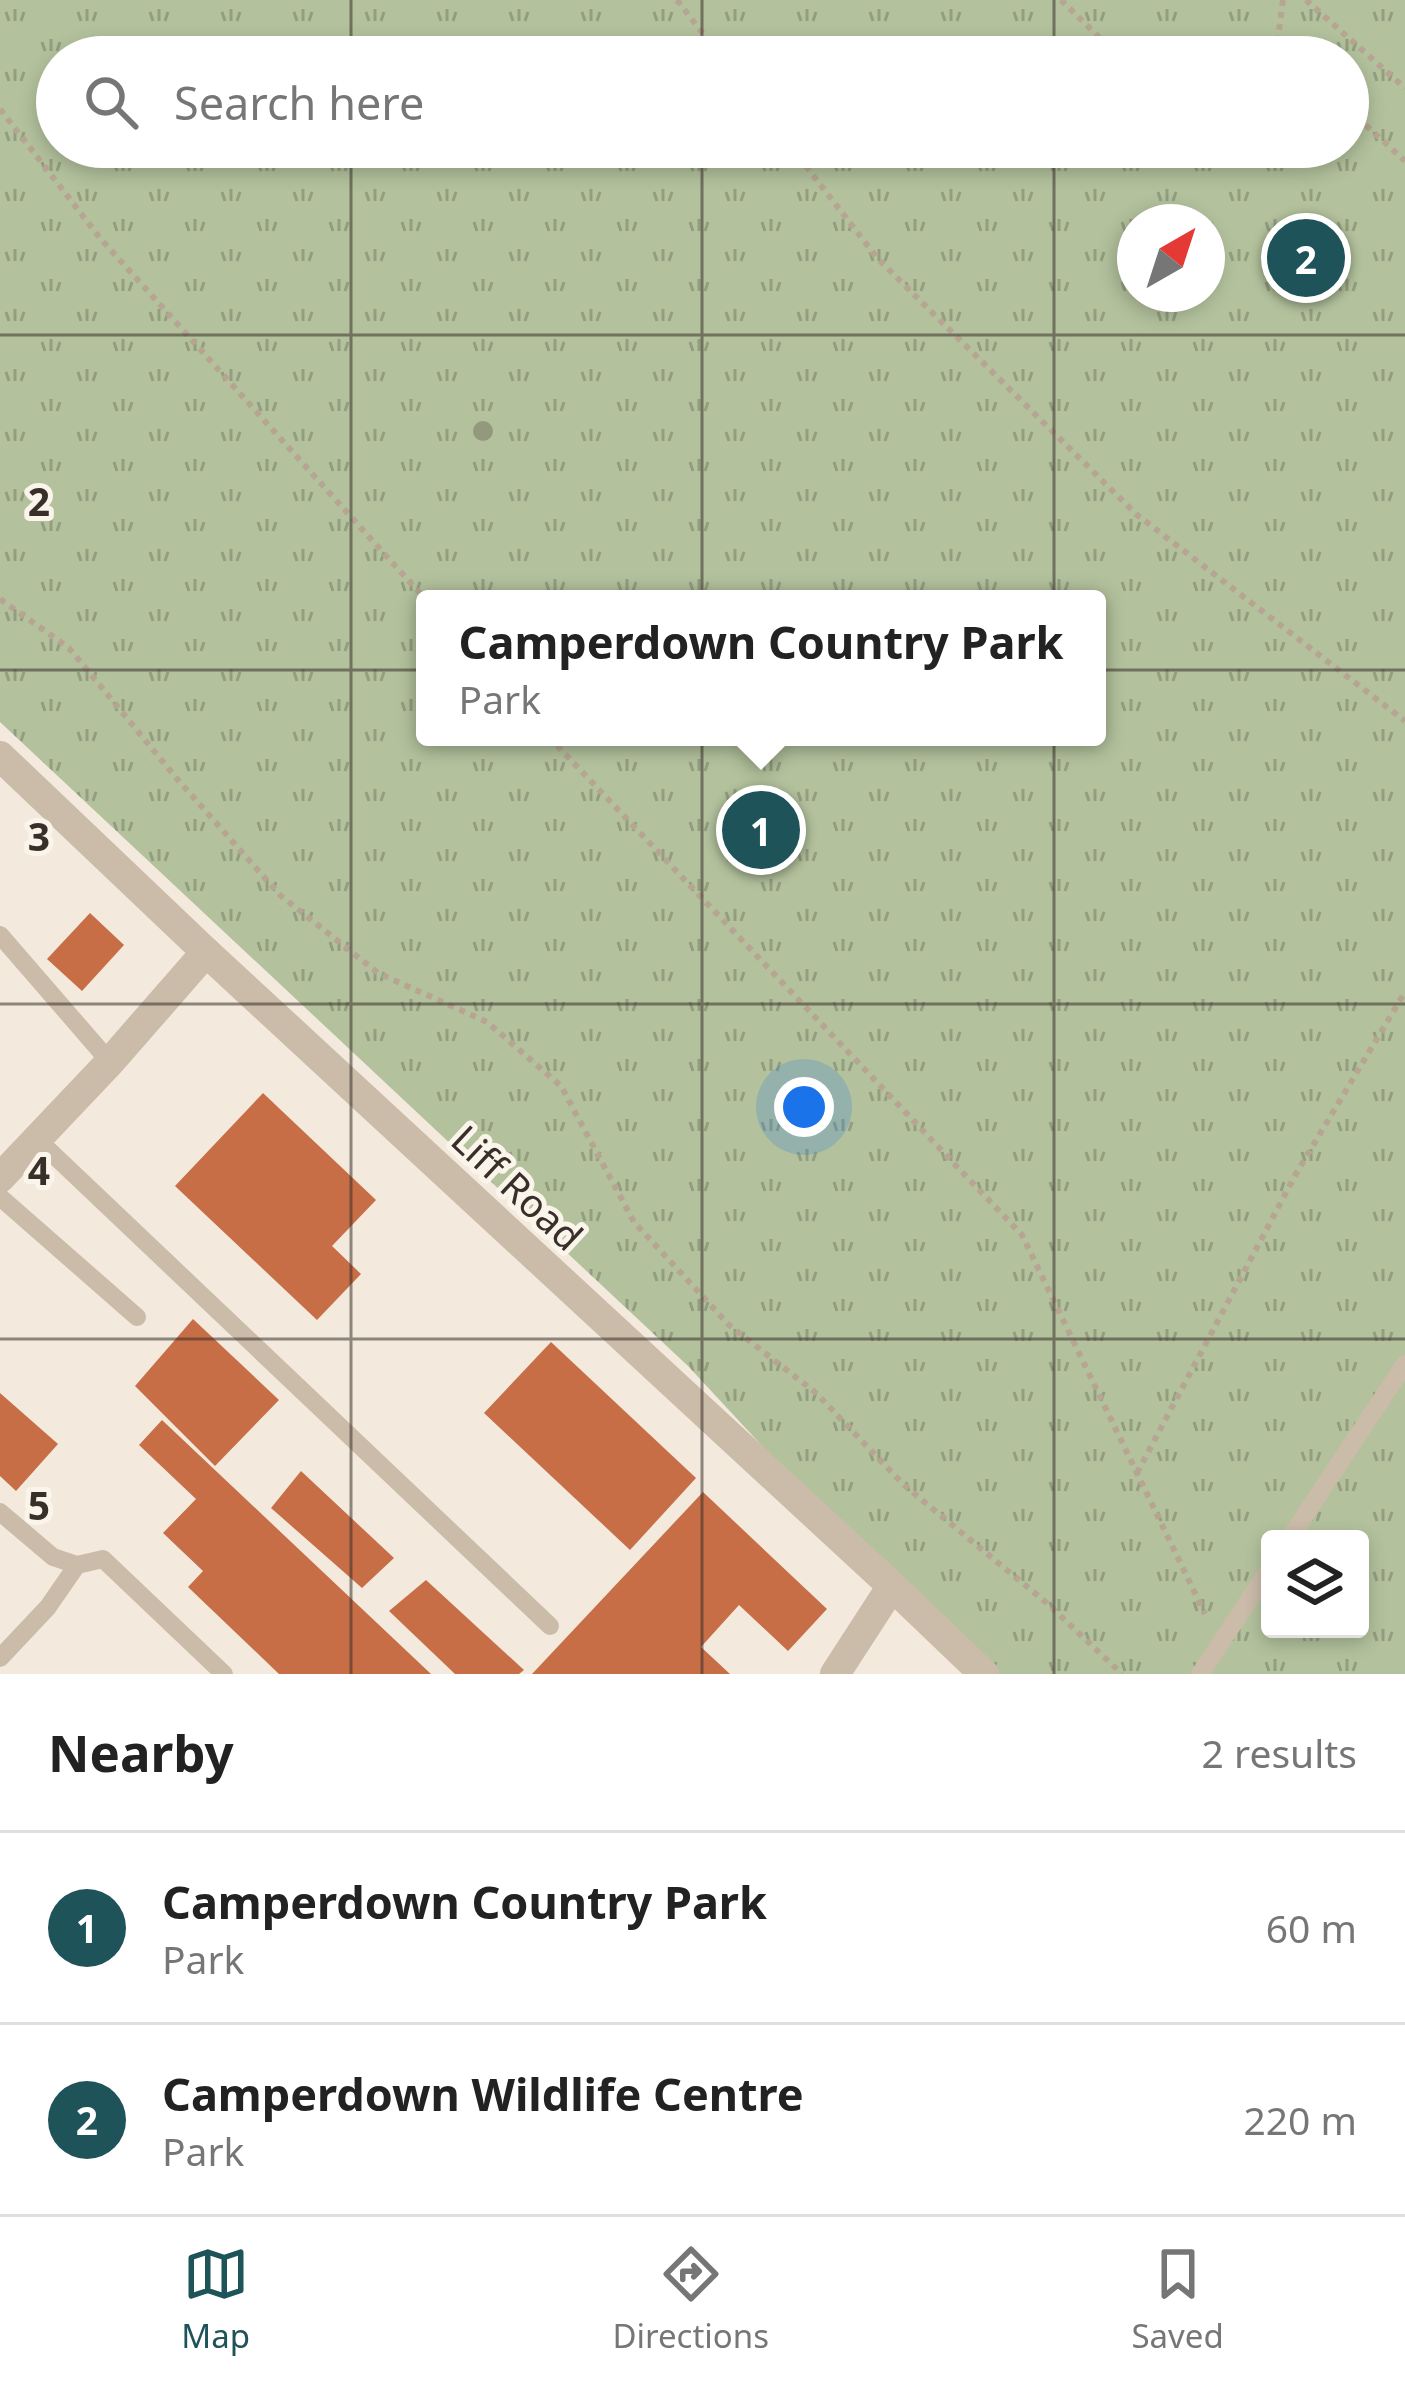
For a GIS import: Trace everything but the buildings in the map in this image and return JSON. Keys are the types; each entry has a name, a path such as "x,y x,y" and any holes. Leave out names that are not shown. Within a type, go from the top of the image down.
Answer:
{"street":[{"name":"Liff Road","path":"0,756 984,1674"},
{"path":"0,1178 206,952"},
{"path":"835,1674 892,1586"}],"lane":[{"path":"0,935 110,1062"},
{"path":"37,1139 550,1626"},
{"path":"0,1197 137,1317"},
{"path":"1295,1530 1405,1364"},
{"path":"0,1512 53,1557 77,1565 103,1559 224,1674"},
{"path":"0,1658 48,1607 77,1565"},
{"path":"1200,1674 1261,1582"}],"path":[{"path":"677,0 705,36"},
{"path":"1061,0 1098,36"},
{"path":"1278,36 1283,0"},
{"path":"1306,0 1346,36"},
{"path":"1369,56 1405,88"},
{"path":"0,109 36,155"},
{"path":"1369,128 1405,161"},
{"path":"46,168 100,238 417,590"},
{"path":"806,168 878,260 1136,514 1405,721"},
{"path":"0,599 69,648 280,895 378,973 487,1022 561,1086 634,1222 729,1325 816,1393 904,1486 1048,1604 1122,1674"},
{"path":"558,746 1022,1235 1205,1615"},
{"path":"1137,1473 1297,1172 1405,992"}],"green space":[{"path":"0,0 1405,0 1405,1674 988,1674 892,1586 688,1366 0,722"}],"place":[{"name":"Camperdown Wildlife Centre","path":"1306,258"},
{"name":"Camperdown Country Park","path":"761,830"}]}
